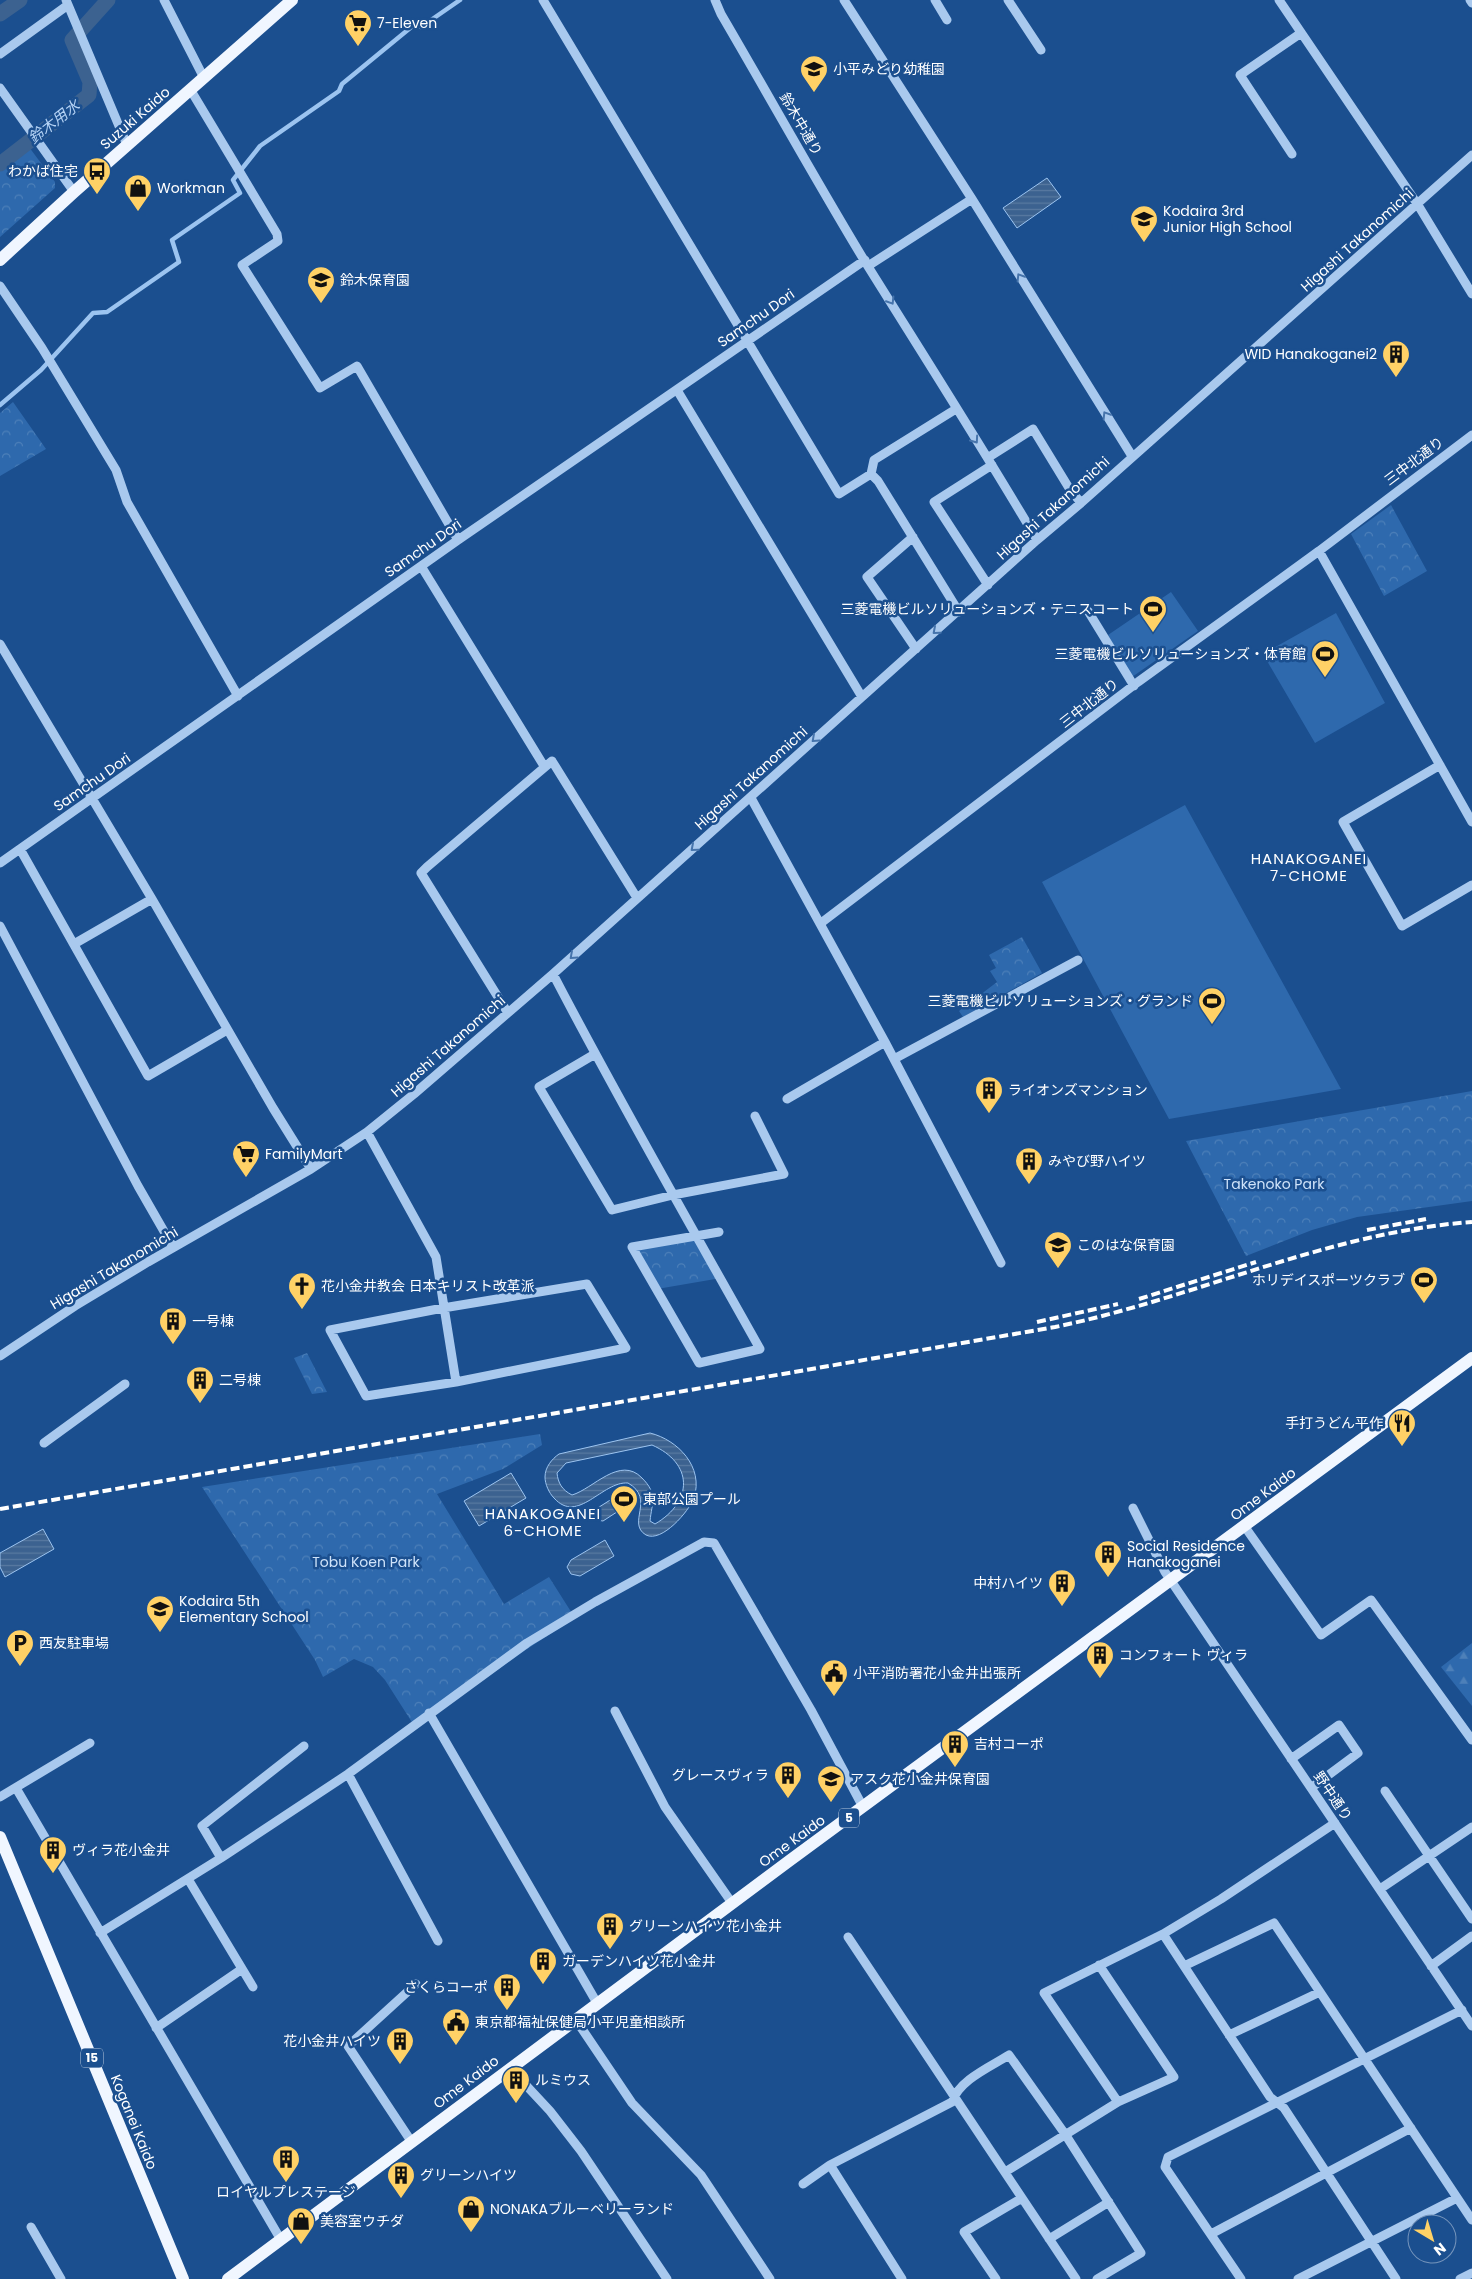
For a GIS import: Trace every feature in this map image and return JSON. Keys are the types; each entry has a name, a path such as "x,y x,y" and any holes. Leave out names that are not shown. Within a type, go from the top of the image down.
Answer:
{"main road":[{"name":"Suzuki Kaido","path":"0,260 74,192 292,0"},
{"name":"Ome Kaido","path":"228,2279 732,1903 1031,1682 1172,1581 1472,1358"},
{"name":"Koganei Kaido","path":"1,1842 183,2279"}],"street":[{"path":"164,0 204,78"},
{"path":"543,0 839,494 871,474 874,460 956,409"},
{"name":"鈴木中通り","path":"715,0 721,14 867,263 1037,540"},
{"path":"844,0 972,199 1132,456"},
{"path":"935,0 947,20"},
{"path":"1008,0 1041,50"},
{"path":"1279,0 1418,205 1472,294"},
{"path":"0,54 67,2 127,145"},
{"path":"1292,154 1240,74 1301,33"},
{"path":"0,88 74,192"},
{"path":"190,89 277,234 278,241 242,265 320,388 358,366 458,540"},
{"name":"Higashi Takanomichi","path":"0,1356 75,1306 173,1247 311,1170 367,1132 414,1094 553,974 916,648 959,612 1037,540 1082,503 1132,456 1418,205 1472,155"},
{"name":"Samchu Dori","path":"0,863 458,540 747,340 867,263 972,199"},
{"path":"0,286 42,348 116,470 127,502 238,696"},
{"path":"677,390 862,697"},
{"path":"988,585 934,502 1033,429 1069,488 1082,503"},
{"name":"三中北通り","path":"821,923 1134,686 1319,551 1472,435"},
{"path":"871,474 878,481 959,612"},
{"path":"913,537 867,577 916,648"},
{"path":"1319,551 1472,822"},
{"path":"422,566 544,766"},
{"path":"1088,610 1134,686"},
{"path":"0,644 152,898 227,1030 311,1170"},
{"path":"508,1013 421,873 552,761 637,898"},
{"path":"1440,765 1343,822 1402,926 1472,885"},
{"path":"751,798 885,1042 1001,1263"},
{"path":"20,849 148,1076 227,1030"},
{"path":"74,944 152,898"},
{"path":"0,926 138,1186 173,1247"},
{"path":"894,1059 1078,960"},
{"path":"553,974 595,1054 673,1195 697,1236 760,1349 699,1363 632,1247 697,1236 719,1232"},
{"path":"787,1099 885,1042"},
{"path":"595,1054 539,1087 612,1210 673,1195 784,1174 755,1116"},
{"path":"367,1132 436,1257 456,1382"},
{"path":"587,1284 626,1348 456,1382 366,1396 330,1330 443,1308 587,1284"},
{"path":"44,1443 125,1384"},
{"name":"野中通り","path":"1133,1508 1172,1581 1472,2026"},
{"path":"1245,1527 1321,1635 1371,1600 1472,1740"},
{"path":"100,1933 221,1858 348,1774 512,1654 595,1602 704,1542 714,1543 811,1710 864,1807"},
{"path":"615,1711 665,1806 732,1903"},
{"path":"429,1713 598,2003"},
{"path":"1291,1759 1339,1725 1358,1753 1311,1788"},
{"path":"0,1797 90,1743"},
{"path":"221,1858 202,1826 304,1746"},
{"path":"348,1774 438,1941"},
{"path":"16,1788 281,2240"},
{"path":"1385,1791 1472,1919"},
{"path":"1118,2102 1044,1993 1163,1934 1221,1899 1334,1823"},
{"path":"1380,1889 1472,1827"},
{"path":"188,1878 254,1987"},
{"path":"1184,1966 1274,1924 1472,2220"},
{"path":"1163,1934 1270,2096 1284,2108 1396,2279"},
{"path":"1431,1966 1472,1936"},
{"path":"848,1937 1076,2279"},
{"path":"1006,2172 1118,2102 1174,2076 1098,1965"},
{"path":"156,2028 242,1969"},
{"path":"411,2141 348,2046 416,1984"},
{"path":"1229,2035 1320,1992"},
{"path":"1241,2279 1165,2166 1168,2157 1462,2010"},
{"path":"576,2020 632,2103 701,2175 770,2279"},
{"path":"803,2184 830,2165 952,2102 954,2094 966,2082 1008,2054 1066,2134 1141,2253 1097,2279"},
{"path":"510,2068 550,2111 581,2151 667,2279"},
{"path":"1211,2234 1411,2128"},
{"path":"830,2165 902,2279"},
{"path":"996,2279 964,2232 1022,2198"},
{"path":"1298,2279 1457,2198"},
{"path":"1049,2239 1110,2202"},
{"path":"31,2226 60,2279"},
{"path":"1460,2279 1472,2273"}],"green space":[{"path":"29,147 55,182 55,188 0,237 0,169"},
{"path":"13,402 46,449 0,476 0,413"},
{"path":"1391,505 1427,571 1384,596 1351,534"},
{"name":"三菱電機ビルソリューションズ・テニスコート","path":"1171,592 1198,631 1132,677 1108,635"},
{"name":"三菱電機ビルソリューションズ・体育館","path":"1336,613 1385,703 1315,743 1263,654"},
{"name":"三菱電機ビルソリューションズ・グランド","path":"1185,805 1341,1089 1169,1119 1042,882"},
{"path":"1022,937 1042,973 963,1017 959,1011 997,982 990,971 996,968 989,955"},
{"name":"Takenoko Park","path":"1472,1091 1472,1201 1357,1217 1312,1230 1246,1256 1186,1141"},
{"path":"697,1235 721,1278 657,1289 632,1247"},
{"path":"307,1353 327,1392 312,1394 294,1358"},
{"name":"Tobu Koen Park","path":"540,1434 542,1445 503,1469 437,1494 504,1604 549,1577 575,1618 415,1727 385,1680 373,1667 354,1659 323,1677 315,1660 202,1487"},
{"path":"1472,1643 1472,1706 1441,1667"}],"shaded area":[{"path":"1047,178 1061,197 1017,228 1003,208"},
{"path":"650,1433 670,1442 686,1456 695,1476 694,1498 681,1518 667,1530 652,1536 646,1535 641,1530 639,1524 640,1496 636,1489 628,1483 618,1484 581,1505 572,1507 563,1505 554,1498 550,1494 545,1480 545,1473 549,1464 559,1454","holes":["652,1445 666,1453 675,1462 681,1472 684,1483 682,1494 677,1504 668,1515 655,1524 650,1521 653,1503 650,1489 642,1478 634,1472 625,1470 616,1472 572,1495 563,1488 557,1473 566,1463"]},
{"path":"511,1473 526,1498 479,1526 464,1501"},
{"path":"615,1497 623,1508 603,1521 597,1520 594,1514 596,1509"},
{"path":"43,1529 54,1549 5,1577 0,1567 0,1553"},
{"path":"605,1540 614,1556 580,1576 571,1574 567,1567 571,1560"}],"waterway":[{"path":"0,14 20,0"},
{"name":"鈴木用水","path":"0,164 89,95 90,82 72,40 108,0"},
{"path":"0,405 41,370 93,313 107,312 179,262 172,240 240,193 233,180 260,146 339,91 342,84 415,24 421,27 460,0"}],"railway":[{"path":"1367,1230 1426,1219"},
{"path":"0,1509 1055,1327 1159,1300 1314,1252 1419,1228 1472,1222"},
{"path":"1139,1299 1256,1262"},
{"path":"1037,1322 1118,1304"}],"place":[{"name":"7-Eleven","path":"358,47"},
{"name":"小平みどり幼稚園","path":"814,93"},
{"name":"わかば住宅","path":"97,195"},
{"name":"Workman","path":"138,212"},
{"name":"Kodaira 3rd Junior High School","path":"1144,243"},
{"name":"鈴木保育園","path":"321,304"},
{"name":"WID Hanakoganei2","path":"1396,378"},
{"name":"三菱電機ビルソリューションズ・テニスコート","path":"1153,633"},
{"name":"三菱電機ビルソリューションズ・体育館","path":"1325,678"},
{"name":"三菱電機ビルソリューションズ・グランド","path":"1212,1025"},
{"name":"ライオンズマンション","path":"989,1114"},
{"name":"FamilyMart","path":"246,1178"},
{"name":"みやび野ハイツ","path":"1029,1185"},
{"name":"このはな保育園","path":"1058,1269"},
{"name":"ホリデイスポーツクラブ","path":"1424,1304"},
{"name":"花小金井教会 日本キリスト改革派","path":"302,1310"},
{"name":"一号棟","path":"173,1345"},
{"name":"二号棟","path":"200,1404"},
{"name":"手打うどん平作","path":"1402,1447"},
{"name":"東部公園プール","path":"624,1523"},
{"name":"Social Residence Hanakoganei","path":"1108,1578"},
{"name":"中村ハイツ","path":"1062,1607"},
{"name":"Kodaira 5th Elementary School","path":"160,1633"},
{"name":"西友駐車場","path":"20,1667"},
{"name":"コンフォート ヴィラ","path":"1100,1679"},
{"name":"小平消防署花小金井出張所","path":"834,1697"},
{"name":"吉村コーポ","path":"955,1768"},
{"name":"グレースヴィラ","path":"788,1799"},
{"name":"アスク花小金井保育園","path":"831,1803"},
{"name":"ヴィラ花小金井","path":"53,1874"},
{"name":"グリーンハイツ花小金井","path":"610,1950"},
{"name":"ガーデンハイツ花小金井","path":"543,1985"},
{"name":"さくらコーポ","path":"507,2011"},
{"name":"東京都福祉保健局小平児童相談所","path":"456,2046"},
{"name":"花小金井ハイツ","path":"400,2065"},
{"name":"ルミウス","path":"516,2104"},
{"name":"ロイヤルプレステージ","path":"286,2183"},
{"name":"グリーンハイツ","path":"401,2199"},
{"name":"NONAKAブルーベリーランド","path":"471,2233"},
{"name":"美容室ウチダ","path":"301,2245"}],"district":[{"name":"HANAKOGANEI 7-CHOME","path":"1309,868"},
{"name":"HANAKOGANEI 6-CHOME","path":"543,1522"}]}
